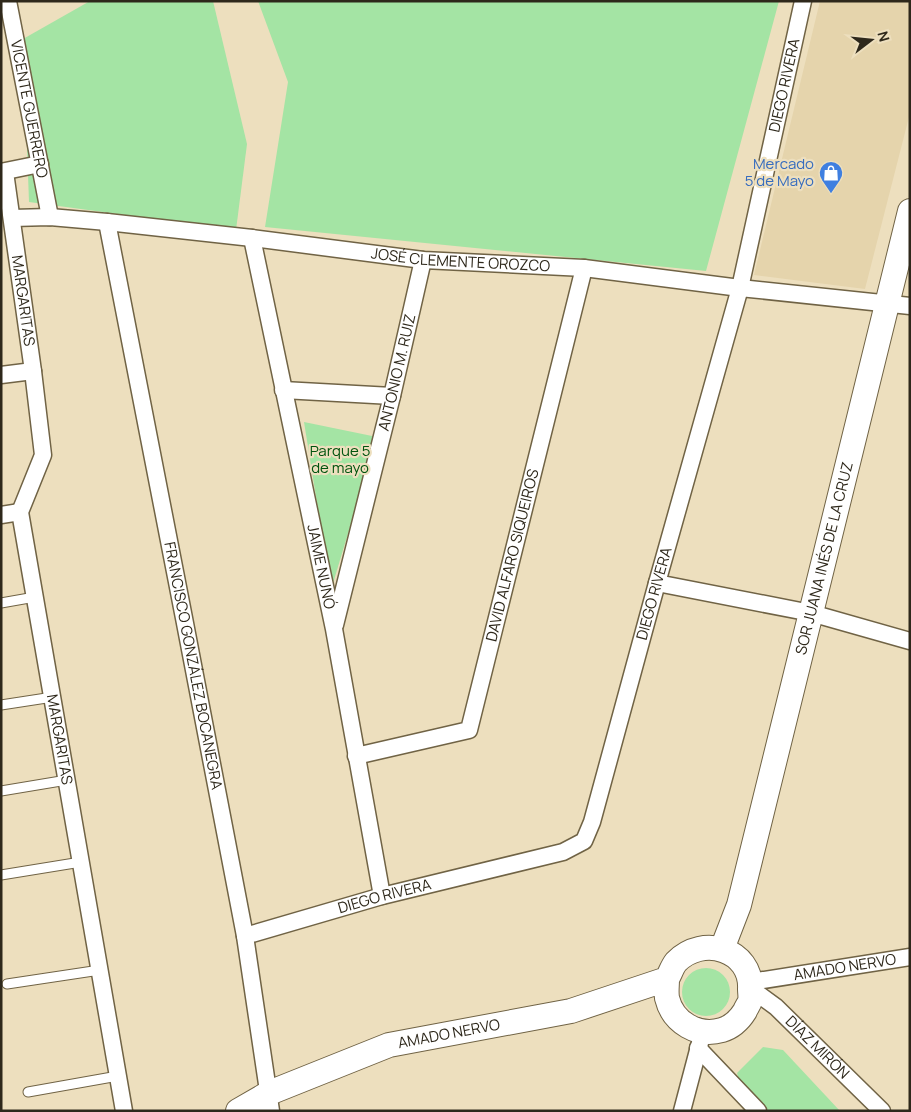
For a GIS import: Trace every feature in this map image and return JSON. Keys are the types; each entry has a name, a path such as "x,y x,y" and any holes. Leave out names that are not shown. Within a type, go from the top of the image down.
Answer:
{"main road":[{"name":"SOR JUANA INÉS DE LA CRUZ","path":"722,949 739,905 811,613 899,304 910,211"},
{"path":"705,947 722,949 735,956 745,967 750,985 750,1001 742,1017 727,1028 700,1040 673,1013 667,997 667,979 675,963 688,952 705,947"},
{"name":"AMADO NERVO","path":"238,1111 270,1102 389,1046 571,1011 667,979"}],"street":[{"name":"VICENTE GUERRERO","path":"8,1 50,217"},
{"name":"DIEGO RIVERA","path":"244,936 382,896 563,852 584,841 592,822 656,583 740,288 803,1"},
{"path":"3,172 40,164"},
{"name":"MARGARITAS","path":"3,172 12,218 43,455 20,512 124,1111"},
{"name":"JOSÉ CLEMENTE OROZCO","path":"12,218 50,217 107,222 423,260 584,268 740,288 899,304"},
{"name":"FRANCISCO GONZÁLEZ BOCANEGRA","path":"107,222 244,936 270,1102"},
{"name":"JAIME NUNÓ","path":"252,238 334,629 382,896"},
{"name":"ANTONIO M. RUIZ","path":"334,629 392,396 423,260"},
{"name":"DAVID ALFARO SIQUEIROS","path":"356,756 468,730 584,268"},
{"path":"1,375 33,371"},
{"path":"283,390 392,396"},
{"path":"1,515 20,512"},
{"path":"656,583 811,613 910,641"},
{"name":"AMADO NERVO","path":"750,985 910,957"},
{"name":"DÍAZ MIRÓN","path":"750,985 776,1007 882,1111"},
{"path":"682,1111 700,1040"},
{"path":"700,1040 758,1111"}],"lane":[{"path":"1,603 35,598"},
{"path":"1,705 52,697"},
{"path":"1,792 67,780"},
{"path":"1,875 81,862"},
{"path":"7,984 100,970"},
{"path":"28,1092 118,1076"}],"shaded area":[{"name":"Mercado 5 de Mayo","path":"820,1 910,1 910,113 865,289 754,275"}],"green space":[{"path":"90,1 213,1 247,144 236,230 29,202 23,39"},
{"path":"258,1 779,1 706,271 265,227 288,82"},
{"name":"Parque 5 de mayo","path":"304,422 377,437 331,590"},
{"path":"701,968 711,968 723,975 730,987 730,997 723,1009 711,1016 701,1016 693,1012 686,1005 682,997 682,987 686,979 693,972"},
{"path":"763,1047 783,1050 840,1111 763,1111 741,1087 737,1073"}],"place":[{"name":"Mercado 5 de Mayo","path":"831,194"}]}
